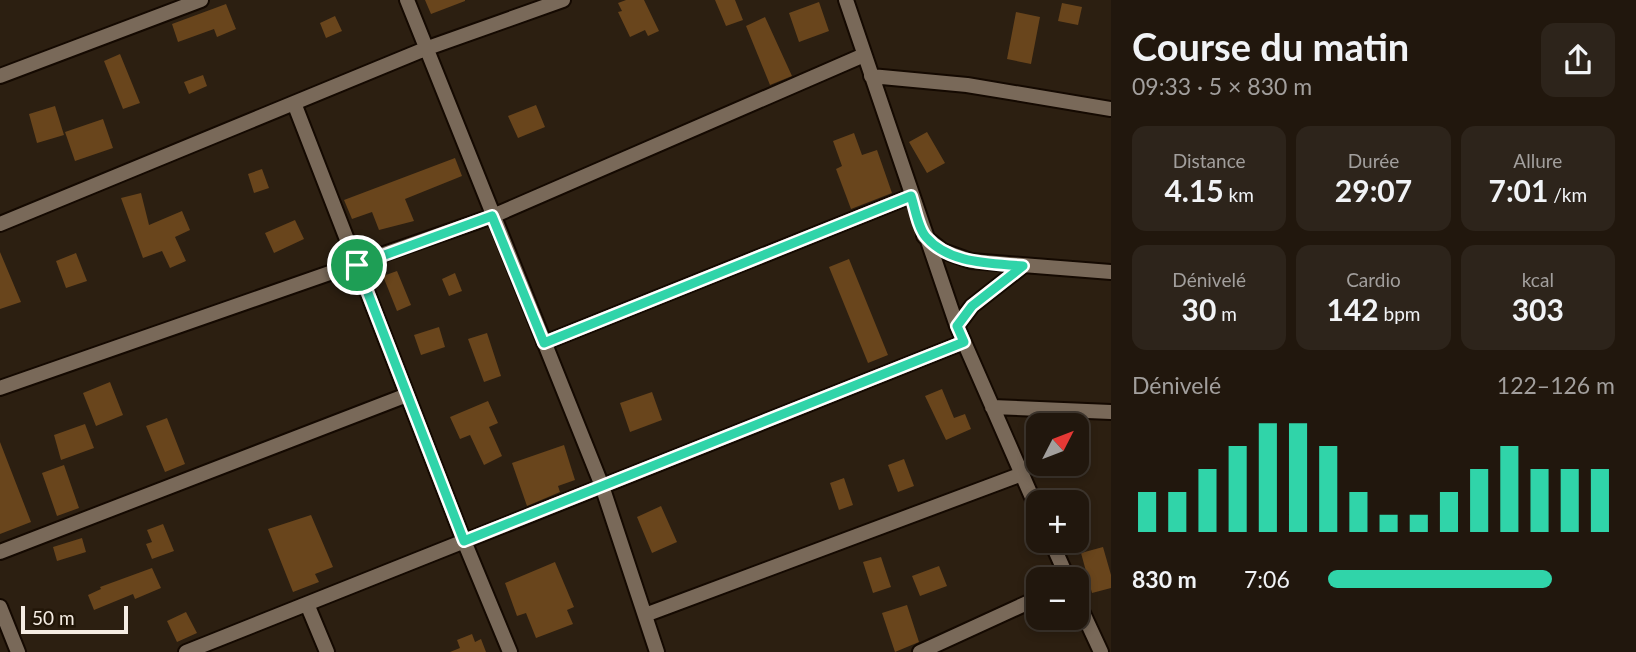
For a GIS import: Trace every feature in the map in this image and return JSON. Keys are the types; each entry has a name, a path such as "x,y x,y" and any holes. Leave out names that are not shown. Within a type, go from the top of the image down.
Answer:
{"street":[{"path":"0,76 201,0"},
{"path":"407,0 602,486 657,652"},
{"path":"0,224 425,49 563,0"},
{"path":"846,0 957,326 1029,490"},
{"path":"0,388 492,216 864,55"},
{"path":"872,76 967,85 1111,109"},
{"path":"294,103 464,541 510,652"},
{"path":"544,343 911,196"},
{"path":"924,235 943,251 971,261 1111,272"},
{"path":"957,326 972,306 1023,266"},
{"path":"186,652 964,342"},
{"path":"0,552 407,395"},
{"path":"992,407 1111,412"},
{"path":"645,615 1022,474"},
{"path":"920,652 1026,603"},
{"path":"307,604 327,652"},
{"path":"0,607 18,652"},
{"path":"1089,626 1101,652"}],"building":[{"path":"425,0 465,0 465,1 431,14"},
{"path":"644,0 659,31 648,36 645,30 630,37 618,12 622,11 618,3"},
{"path":"715,0 735,0 743,20 726,26"},
{"path":"819,2 829,31 799,42 789,13"},
{"path":"1062,3 1082,7 1078,25 1058,21"},
{"path":"226,4 236,29 217,37 214,29 178,42 172,24"},
{"path":"1016,12 1040,17 1031,64 1007,59"},
{"path":"335,16 342,31 326,38 320,23"},
{"path":"765,17 792,76 770,85 746,26"},
{"path":"120,54 140,103 123,109 104,61"},
{"path":"203,75 207,86 189,94 184,82"},
{"path":"536,105 545,127 518,138 508,116"},
{"path":"55,106 64,135 37,143 29,114"},
{"path":"103,119 113,148 75,161 65,132"},
{"path":"927,132 945,163 927,173 909,142"},
{"path":"854,133 862,155 877,150 892,193 851,209 836,169 842,166 833,141"},
{"path":"455,158 462,176 405,199 414,221 379,230 372,212 352,219 344,200"},
{"path":"262,169 269,188 254,193 248,174"},
{"path":"141,193 149,225 182,211 190,230 175,237 186,261 170,268 162,251 143,258 121,198"},
{"path":"295,220 304,239 274,253 265,233"},
{"path":"0,252 21,302 0,309"},
{"path":"76,253 87,281 66,288 56,261"},
{"path":"849,259 888,355 868,363 829,267"},
{"path":"397,271 411,305 397,311 383,276"},
{"path":"455,273 462,291 449,296 442,279"},
{"path":"439,327 445,347 421,355 414,335"},
{"path":"487,333 501,376 484,382 468,339"},
{"path":"110,382 123,415 96,426 83,393"},
{"path":"942,389 954,418 965,414 971,429 946,440 925,396"},
{"path":"652,392 662,420 630,432 620,403"},
{"path":"488,401 498,423 489,427 502,456 484,465 470,435 460,439 450,417"},
{"path":"167,418 185,464 165,472 146,426"},
{"path":"85,424 94,448 61,460 54,435"},
{"path":"0,442 31,522 0,534"},
{"path":"564,445 575,480 558,486 560,492 527,506 512,463"},
{"path":"904,459 914,486 898,492 888,465"},
{"path":"64,465 79,508 57,516 42,473"},
{"path":"844,478 853,505 839,510 830,483"},
{"path":"661,506 677,542 652,553 637,517"},
{"path":"311,515 333,567 315,574 319,582 293,592 268,529"},
{"path":"163,524 174,551 152,559 146,544 152,542 147,530"},
{"path":"82,538 86,552 57,561 53,547"},
{"path":"1103,547 1111,575 1111,588 1092,593 1089,567 1085,567 1081,553 1089,553"},
{"path":"881,557 891,587 873,593 863,562"},
{"path":"555,562 574,607 567,610 573,624 536,638 526,613 517,616 505,583"},
{"path":"939,566 947,586 920,596 912,576"},
{"path":"152,568 161,588 135,599 133,594 94,610 88,595 101,589 100,587"},
{"path":"907,605 919,642 895,652 882,613"},
{"path":"186,612 197,633 177,642 167,621"},
{"path":"472,634 475,642 481,639 486,652 450,652 460,648 457,640"}],"route":[{"path":"911,196 924,235 943,251 971,261 1023,266 972,306 957,326 964,342 464,541 357,265 492,216 544,343 911,196"}]}
